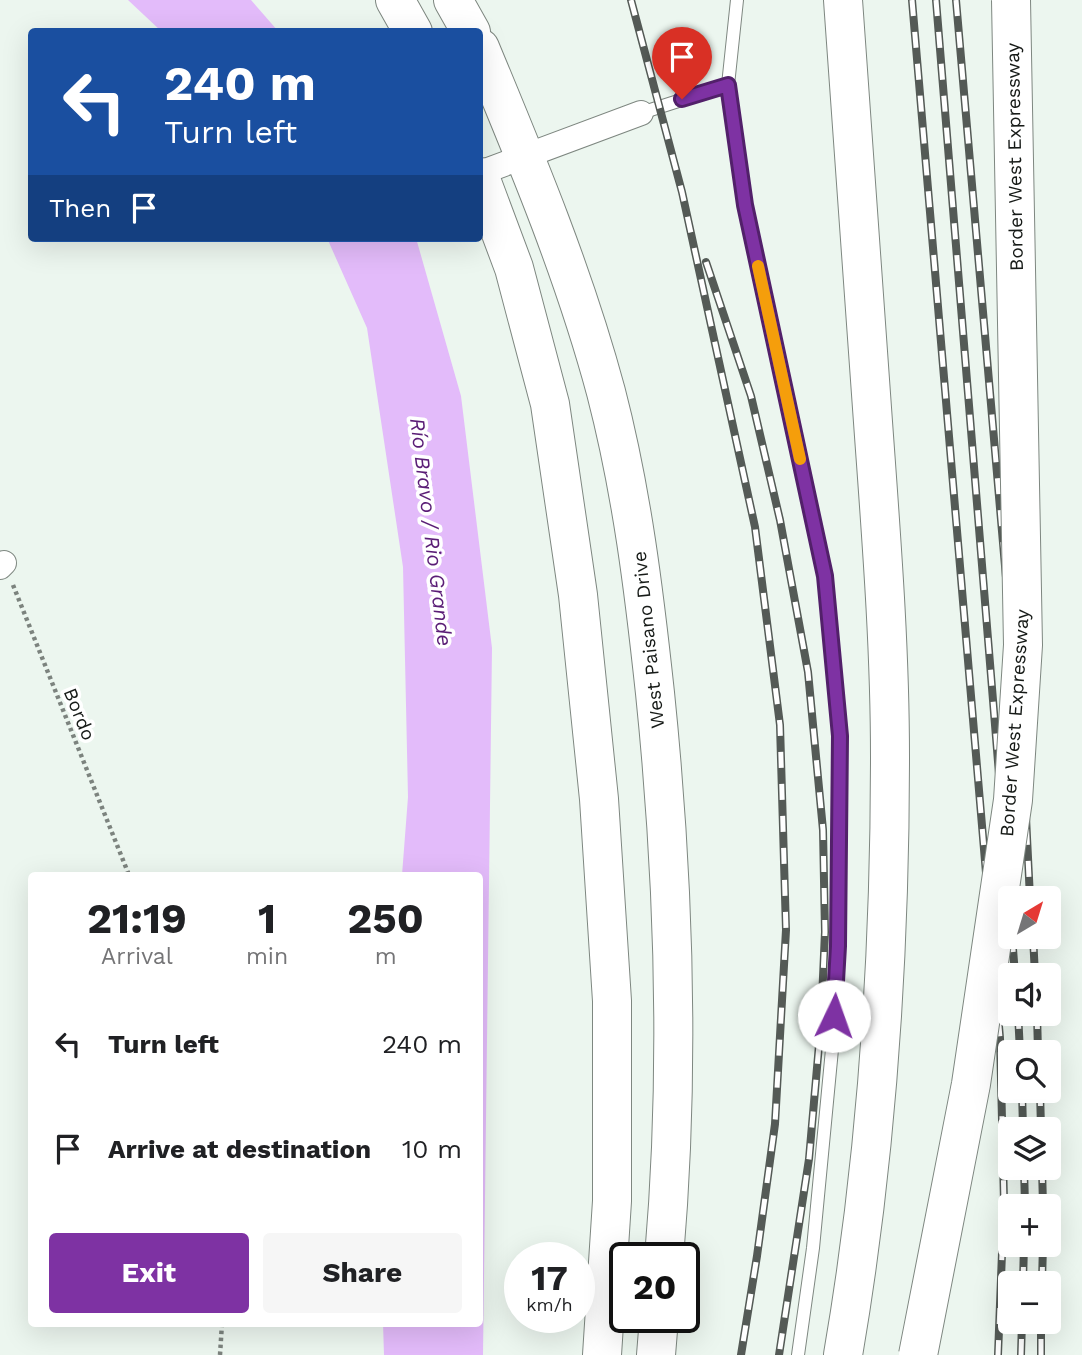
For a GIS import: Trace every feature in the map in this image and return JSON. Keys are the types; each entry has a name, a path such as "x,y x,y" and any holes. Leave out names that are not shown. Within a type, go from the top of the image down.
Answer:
{"main road":[{"path":"395,0 411,28"},
{"path":"453,0 469,28"},
{"path":"843,0 886,613 890,755 883,1015 864,1222 843,1355"},
{"name":"Border West Expressway","path":"918,1355 971,1084 1013,800 1023,645 1011,0"},
{"name":"West Paisano Drive","path":"483,55 551,220 580,306 602,380 625,475 642,567 663,775 671,932 672,1120 665,1242"},
{"path":"483,183 514,268 550,404 578,595 599,799 612,1001 612,1200 602,1355"},
{"path":"656,1355 658,1333"}],"street":[{"path":"483,174 525,155 641,113"}],"lane":[{"path":"737,0 728,85 745,205 825,576 840,736 838,946 833,1039 813,1248 797,1355"},
{"path":"641,113 728,85"}],"path":[{"name":"Bordo","path":"2,565 128,872"},
{"path":"220,1355 222,1327"}],"water":[{"path":"128,0 251,0 275,28 158,28"},
{"name":"Río Bravo / Rio Grande","path":"329,242 417,242 461,396 492,648 483,1355 384,1355 383,1327 483,1327 483,872 402,872 408,797 403,567 367,328"}],"railway":[{"path":"631,0 682,192 755,527 780,725 786,930 775,1124 741,1355"},
{"path":"912,0 1000,1038 1004,1202 998,1355"},
{"path":"936,0 1008,886"},
{"path":"956,0 1025,797 1029,886"},
{"path":"706,262 751,396 780,520 808,672 823,830 825,932 821,1022 809,1159 779,1355"},
{"path":"1013,949 1014,963"},
{"path":"1034,949 1034,963"},
{"path":"1019,1026 1019,1040"},
{"path":"1037,1026 1038,1040"},
{"path":"1022,1103 1023,1117"},
{"path":"1040,1103 1041,1117"},
{"path":"1024,1180 1025,1194"},
{"path":"1042,1180 1043,1194"},
{"path":"1023,1271 1024,1257"},
{"path":"1042,1271 1043,1257"},
{"path":"1021,1355 1022,1334"},
{"path":"1041,1334 1041,1355"}],"slow traffic":[{"path":"758,266 800,459"}],"route":[{"path":"682,99 728,85 745,205 825,576 840,736 838,946 834,1016"}]}
